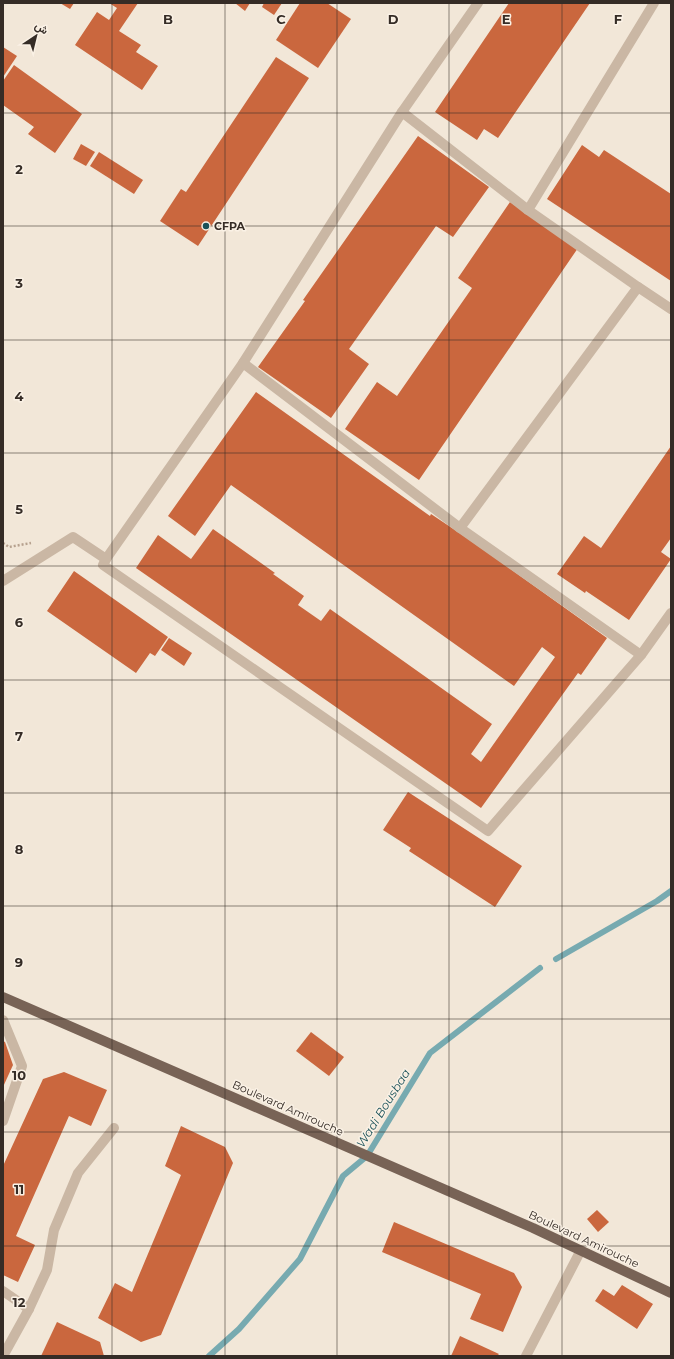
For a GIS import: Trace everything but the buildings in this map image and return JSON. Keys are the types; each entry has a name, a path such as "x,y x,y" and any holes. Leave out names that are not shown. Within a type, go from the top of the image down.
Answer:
{"main road":[{"name":"Boulevard Amirouche","path":"3,997 511,1218 671,1293"}],"street":[{"path":"478,3 402,112 243,363 103,565 488,831 641,655 671,614"},
{"path":"528,210 654,3"},
{"path":"402,112 528,210 671,309"},
{"path":"460,528 638,287"},
{"path":"243,363 460,528 641,655"},
{"path":"3,582 73,537 106,559"},
{"path":"3,1020 22,1066 3,1121"},
{"path":"3,1356 29,1309 47,1270 54,1230 78,1173 114,1128"},
{"path":"526,1356 581,1250"},
{"path":"3,1291 29,1309"}],"waterway":[{"name":"Wadi Bousbaa","path":"556,959 657,901 671,891"},
{"name":"Wadi Bousbaa","path":"209,1356 239,1329 300,1259 343,1176 367,1156 430,1053 540,968"}],"place":[{"name":"CFPA","path":"206,226"}]}
